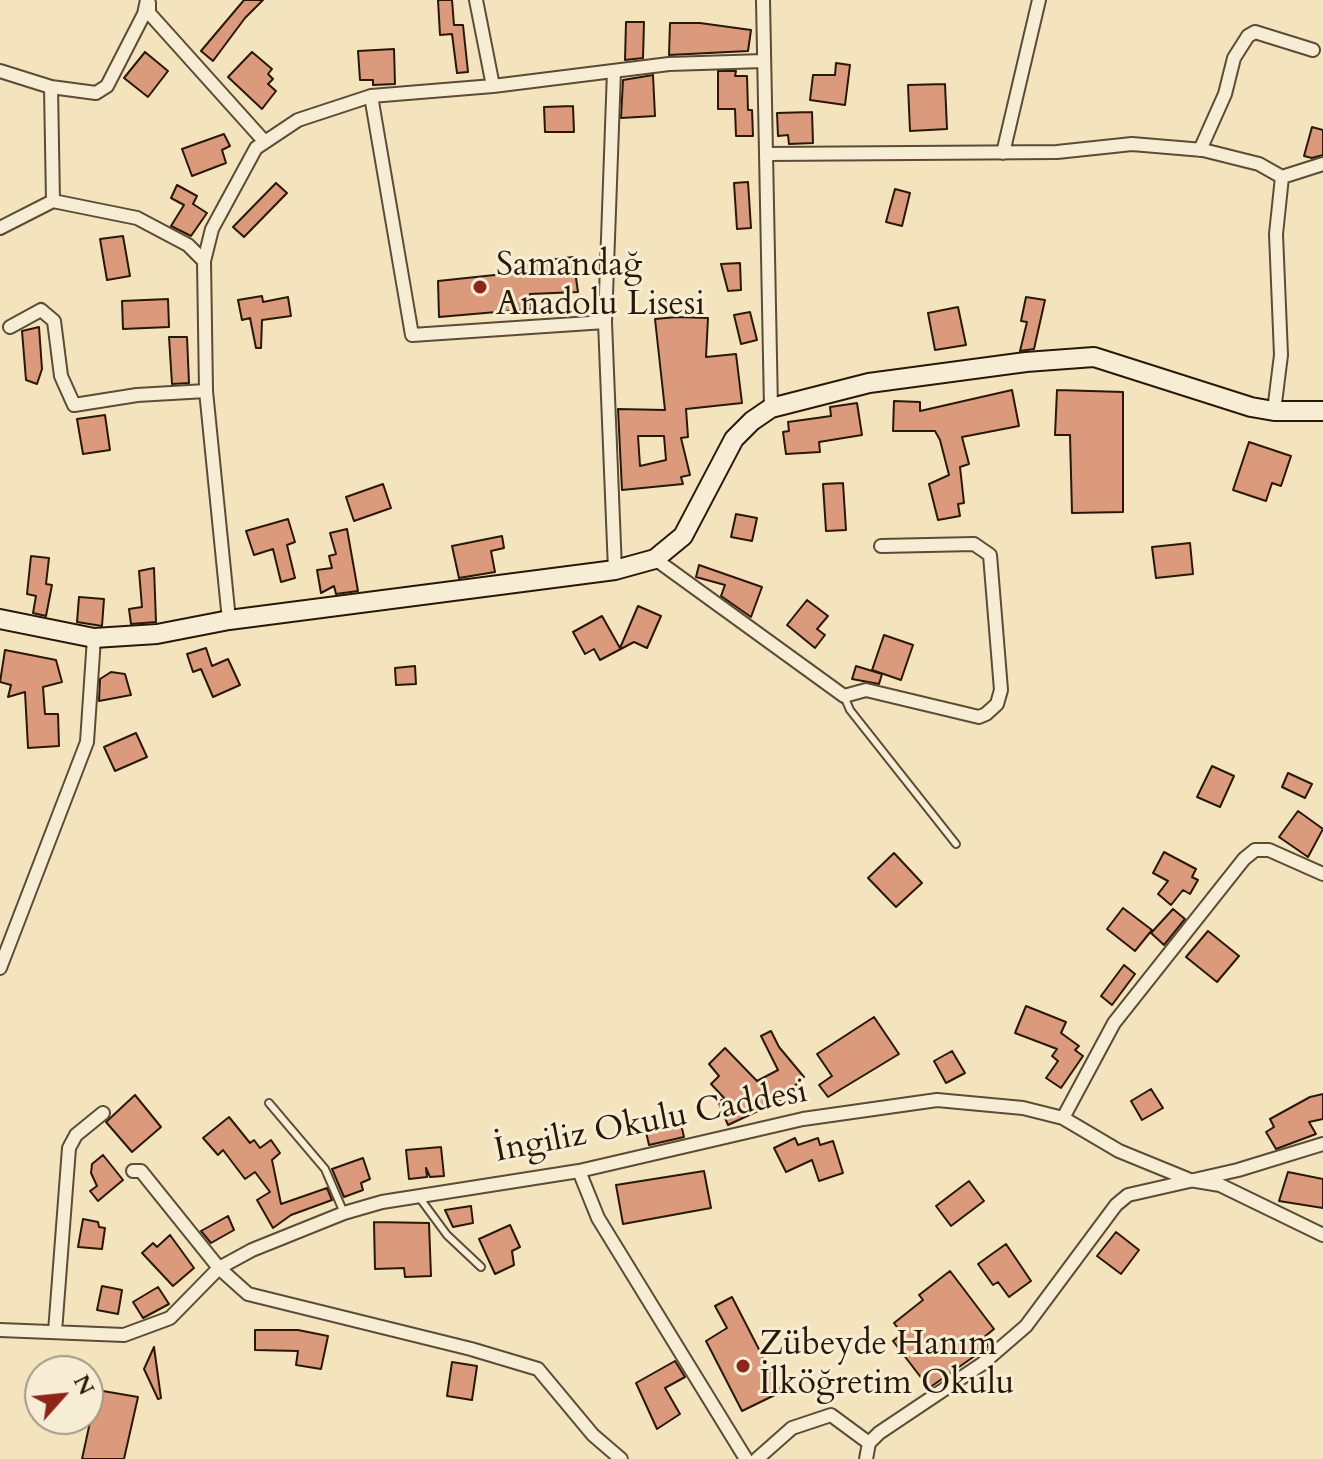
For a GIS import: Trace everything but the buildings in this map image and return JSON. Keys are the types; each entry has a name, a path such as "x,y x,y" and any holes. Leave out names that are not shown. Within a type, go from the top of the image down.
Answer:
{"street":[{"path":"0,71 51,87 96,93 107,86 144,14 148,0"},
{"path":"148,0 149,13 264,141"},
{"path":"476,0 493,86"},
{"path":"763,0 771,408"},
{"path":"1003,153 1039,0"},
{"path":"1200,150 1225,94 1234,58 1248,36 1255,32 1313,50"},
{"path":"229,620 206,391 204,261 212,229 256,148 298,120 371,96 493,86 669,64 764,61"},
{"path":"614,71 605,322 615,570"},
{"path":"51,87 53,201"},
{"path":"371,96 412,335 605,322"},
{"path":"767,154 1003,153 1132,144 1200,150 1259,164 1282,177 1323,164"},
{"path":"1274,411 1281,355 1276,234 1282,177"},
{"path":"0,228 53,201 137,218 188,245 204,261"},
{"path":"10,327 41,310 54,321 61,376 74,405 137,395 206,391"},
{"path":"0,619 94,638 157,634 229,620 615,570 655,559 683,536 734,439 771,408 869,383 1026,362 1094,357 1274,411 1323,411"},
{"path":"655,559 844,696 866,690 979,717 992,710 1000,697 992,560 987,551 974,544 881,546"},
{"path":"0,968 87,742 94,638"},
{"path":"1063,1118 1114,1023 1244,859 1255,850 1269,850 1323,874"},
{"name":"İngiliz Okulu Caddesi","path":"0,1330 124,1335 170,1318 219,1268 293,1231 344,1213 419,1197 579,1171 803,1119 937,1100 1023,1108 1063,1118 1119,1151 1190,1180 1220,1185 1323,1235"},
{"path":"55,1332 69,1148 76,1135 103,1113"},
{"path":"866,1459 869,1443 879,1433 982,1364 1026,1326 1116,1205 1140,1190 1238,1170 1323,1144"},
{"path":"133,1171 141,1171 219,1268 248,1294 471,1349 538,1369 593,1435 621,1459"},
{"path":"579,1171 598,1218 746,1459"},
{"path":"757,1459 792,1428 831,1415 869,1443"}],"lane":[{"path":"844,696 850,710 956,844"},
{"path":"269,1103 325,1169 344,1213"},
{"path":"419,1197 447,1235 481,1267"}],"place":[{"name":"Samandağ Anadolu Lisesi","path":"480,287"},
{"name":"Zübeyde Hanım İlköğretim Okulu","path":"743,1366"}]}
